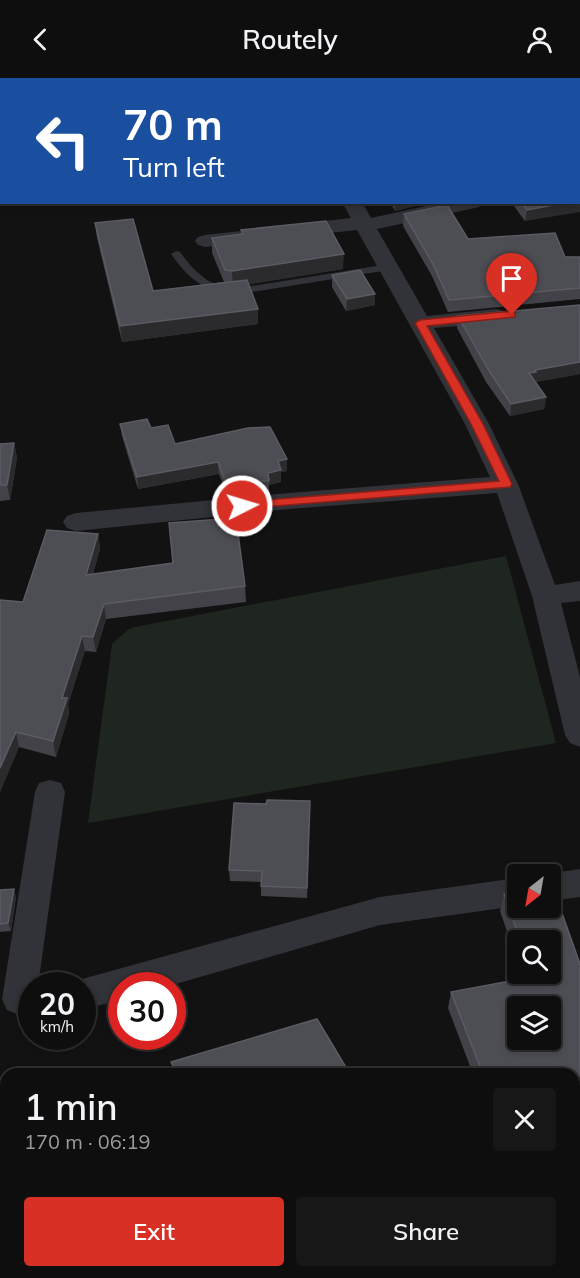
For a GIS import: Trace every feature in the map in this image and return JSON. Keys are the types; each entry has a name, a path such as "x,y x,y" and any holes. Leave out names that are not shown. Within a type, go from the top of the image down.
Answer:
{"street":[{"path":"205,241 460,204"},
{"path":"360,217 477,424 506,484 546,596 580,735"},
{"path":"420,323 512,315"},
{"path":"76,522 289,501 506,484"},
{"path":"546,596 580,591"},
{"path":"17,999 50,792"},
{"path":"561,886 580,883"},
{"path":"96,991 380,911 507,894"}],"lane":[{"path":"176,254 196,280 214,291 233,292 389,267"}],"shaded area":[{"path":"506,556 556,743 88,823 112,644 130,628"}],"building":[{"path":"522,204 559,204 527,210"},
{"path":"447,205 468,239 555,233 565,257 580,257 580,288 449,300 433,264 404,214"},
{"path":"133,219 153,291 247,280 258,309 120,326 95,223"},
{"path":"326,221 344,254 232,271 225,270 212,238 243,234 241,230"},
{"path":"360,270 375,294 347,299 332,275"},
{"path":"580,305 580,362 529,373 546,397 511,404 458,316"},
{"path":"147,419 151,428 168,425 175,444 248,428 270,427 287,459 278,461 281,470 268,473 269,481 225,481 218,462 137,477 120,424"},
{"path":"14,443 7,485 0,485 0,444"},
{"path":"236,518 245,586 104,604 93,637 82,636 62,698 67,698 53,741 16,732 0,768 0,600 23,602 47,530 98,534 86,575 173,563 169,523"},
{"path":"267,800 310,801 307,888 261,886 262,871 229,870 234,803 266,804"},
{"path":"14,889 8,923 0,924 0,890"},
{"path":"561,910 580,964 580,1068 481,1068 451,992 507,982 507,984 561,984 561,930 517,930 512,918 561,918"},
{"path":"317,1019 346,1068 174,1068 171,1062"}],"route":[{"path":"242,506 506,484 477,424 420,323 512,315"}]}
